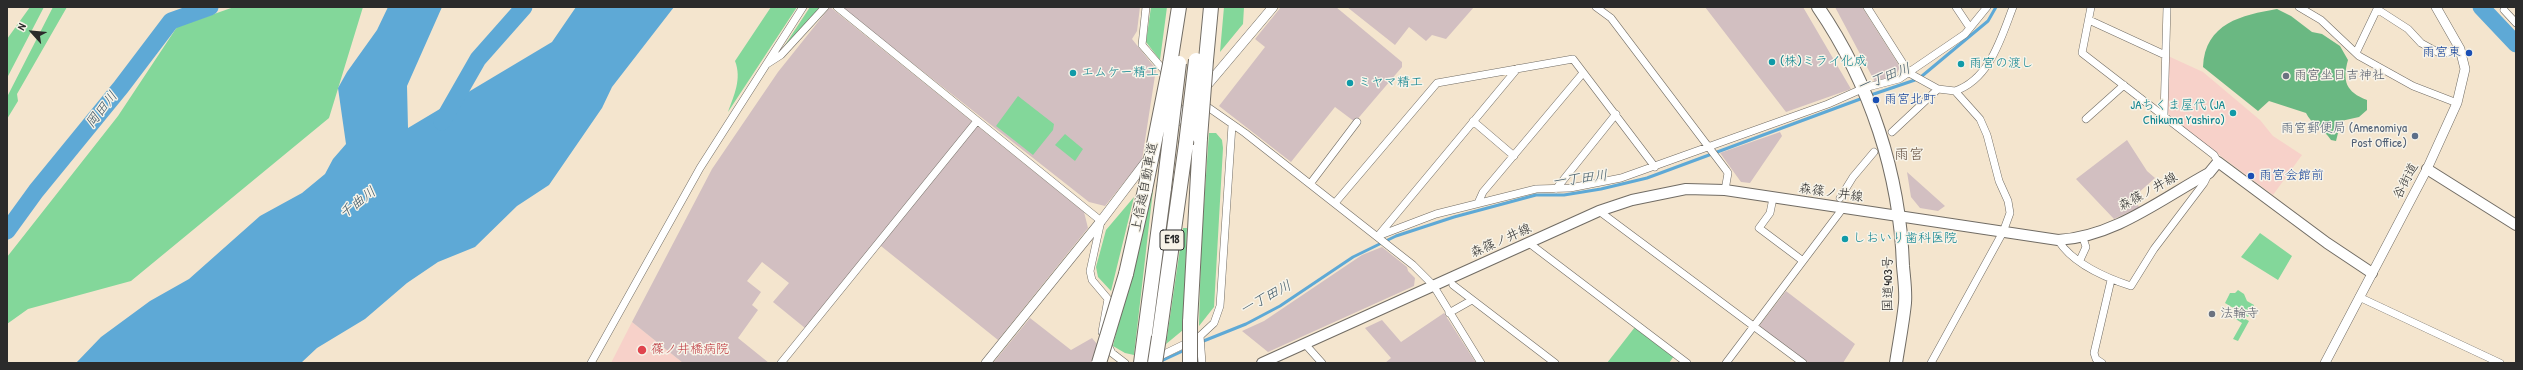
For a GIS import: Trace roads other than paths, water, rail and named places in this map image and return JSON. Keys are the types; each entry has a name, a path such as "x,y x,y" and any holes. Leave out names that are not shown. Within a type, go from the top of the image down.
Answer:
{"highway":[{"name":"上信越自動車道","path":"1142,363 1164,188 1179,7"},
{"name":"上信越自動車道","path":"1099,363 1126,274 1186,7"},
{"name":"E18","path":"1190,363 1190,322 1200,138 1203,7"},
{"name":"E18","path":"1155,363 1186,144 1211,7"},
{"name":"国道403号","path":"1818,7 1845,51 1866,94 1894,188 1899,216 1905,302 1896,363"}],"main road":[{"name":"森篠ノ井線","path":"1262,363 1599,211 1632,200 1686,189 1725,190 1773,198 1842,203 1899,216 2058,240 2083,238 2151,207 2209,173 2218,162"},
{"path":"2218,162 2327,243 2372,274"},
{"path":"2427,169 2516,225"}],"street":[{"path":"591,363 700,168 803,7"},
{"path":"765,65 781,55 824,7"},
{"path":"837,7 1101,221"},
{"path":"1146,7 1142,45 1162,70 1381,239 1433,285 1481,363"},
{"path":"986,363 1101,221 1196,97 1213,80 1273,7"},
{"path":"1596,7 1611,18 1728,173 1725,190"},
{"path":"1867,7 1912,75 1938,89 1955,91 1964,88 1986,69 2013,7"},
{"path":"1956,7 1970,28"},
{"path":"1381,239 1436,214 1478,203 1536,189 1556,189 1621,178 1709,148 1828,104 1866,94 1912,75 1965,34 1987,7"},
{"path":"2091,7 2082,53 2214,155 2218,162"},
{"path":"2164,116 2167,7"},
{"path":"2299,7 2321,20 2356,53 2413,86 2457,104"},
{"name":"谷街道","path":"2325,363 2427,169 2457,104 2465,69 2460,49 2436,7"},
{"path":"2356,53 2378,8 2408,29 2421,44 2441,54 2460,49"},
{"path":"2504,10 2516,23"},
{"path":"2089,20 2165,55"},
{"path":"1335,203 1437,83 1573,59 1655,167"},
{"path":"1381,239 1473,121 1517,69"},
{"path":"1478,203 1483,192 1583,73"},
{"path":"2086,119 2124,85"},
{"path":"1892,132 1938,89"},
{"path":"1931,363 2003,232 2010,213 1987,135 1980,119 1955,91"},
{"path":"1556,189 1616,114"},
{"path":"781,363 977,121"},
{"path":"1473,121 1514,156"},
{"path":"1310,184 1357,122"},
{"path":"1142,363 1201,337 1214,323 1220,306 1232,125"},
{"path":"1726,363 1755,327 1803,261 1842,203 1853,177 1874,152"},
{"path":"2058,240 2065,251 2111,280 2131,286 2154,249 2204,183 2209,173"},
{"path":"1773,198 1770,213 1759,228 1803,261"},
{"path":"1599,211 1802,363"},
{"path":"1101,221 1090,272 1092,280 1108,300 1102,335 1112,353 1125,363"},
{"path":"2080,260 2086,247 2083,238"},
{"path":"1529,243 1688,363"},
{"path":"2102,363 2096,359 2094,353 2111,280"},
{"path":"1453,285 1555,363"},
{"path":"2359,297 2500,363"},
{"path":"1449,313 1472,300"},
{"path":"1201,337 1202,363"},
{"path":"1305,344 1322,363"}],"water":[{"path":"388,7 442,7 407,86 408,128 552,42 576,7 674,7 612,87 602,108 549,185 517,206 475,247 438,262 407,283 365,319 317,348 301,363 76,363 101,337 150,301 189,279 260,216 302,193 325,174 333,159 346,144 338,88 347,72 377,30"}],"waterway":[{"name":"岡田川","path":"7,231 36,191 121,87 171,21 210,7"},
{"name":"千曲川","path":"442,122 478,59 524,7"},
{"name":"一丁田川","path":"1868,96 1915,80 1922,76 1988,21 1996,7"},
{"path":"2481,7 2516,44"},
{"name":"一丁田川","path":"1201,342 1246,324 1280,306 1353,257 1396,236 1454,217 1536,195 1564,195 1601,189 1647,178 1863,98"},
{"name":"一丁田川","path":"1159,362 1185,350"}],"place":[{"name":"雨宮東","path":"2469,53"},
{"name":"(株)ミライ化成","path":"1772,62"},
{"name":"雨宮の渡し","path":"1961,64"},
{"name":"エムケー精工","path":"1073,73"},
{"name":"雨宮坐日吉神社","path":"2286,76"},
{"name":"ミヤマ精工","path":"1350,83"},
{"name":"雨宮北町","path":"1876,100"},
{"name":"JAちくま屋代 (JA Chikuma Yashiro)","path":"2233,113"},
{"name":"雨宮郵便局 (Amenomiya Post Office)","path":"2415,136"},
{"name":"雨宮会館前","path":"2251,176"},
{"name":"しおいり歯科医院","path":"1845,239"},
{"name":"法輪寺","path":"2212,314"},
{"name":"篠ノ井橋病院","path":"642,350"}],"district":[{"name":"雨宮","path":"1909,155"}]}
